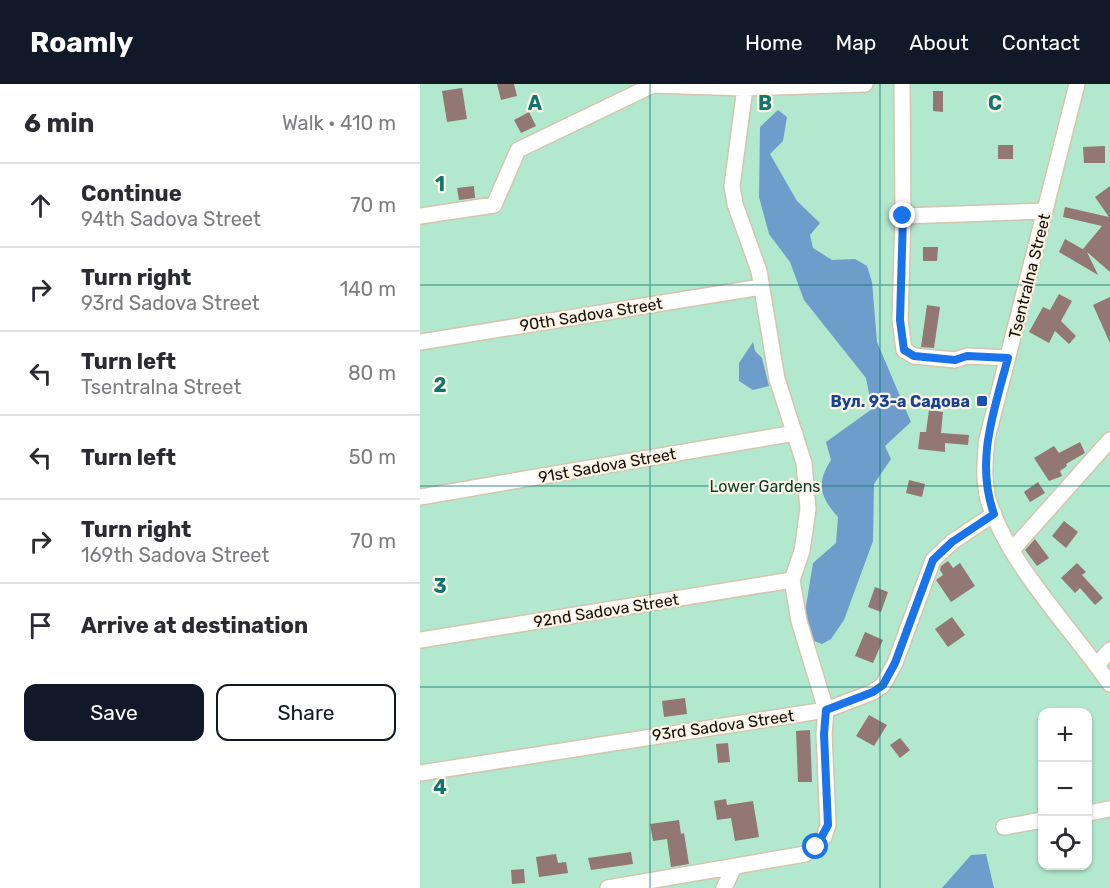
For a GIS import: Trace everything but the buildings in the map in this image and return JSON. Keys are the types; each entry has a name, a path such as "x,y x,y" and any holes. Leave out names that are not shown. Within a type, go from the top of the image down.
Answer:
{"street":[{"path":"420,216 494,204 518,150 652,85 745,88 865,84"},
{"path":"902,84 903,216 900,320 904,350 914,356 955,360 967,356 1008,358"},
{"name":"Tsentralna Street","path":"1077,84 987,439 985,480 994,514 1013,549 1110,684"},
{"path":"608,888 805,854 824,837 828,825 824,734 826,710 799,621 792,580 802,551 808,509 804,463 777,379 759,272 735,204 732,186 745,88"},
{"path":"903,216 1045,211"},
{"name":"90th Sadova Street","path":"420,342 761,287"},
{"name":"91st Sadova Street","path":"420,497 795,433"},
{"path":"1013,549 1110,440"},
{"name":"93rd Sadova Street","path":"420,773 826,710 873,692 883,685 895,663 933,560 952,542 994,514"},
{"name":"92nd Sadova Street","path":"420,640 792,580"},
{"path":"1097,665 1110,650"},
{"path":"1092,812 1110,809"},
{"path":"1004,827 1038,821"},
{"path":"724,888 734,867"}],"green space":[{"name":"Lower Gardens","path":"420,84 1110,84 1110,888 420,888"}],"water":[{"path":"778,110 787,117 783,141 770,154 797,201 820,223 810,235 813,248 832,260 855,259 867,266 872,282 877,342 911,422 885,446 891,459 874,484 873,541 844,620 831,639 822,644 811,640 805,612 813,563 836,543 838,517 827,503 822,490 823,476 831,460 826,442 872,409 866,378 804,300 790,262 769,234 759,197 760,127"},
{"path":"753,342 755,351 762,358 769,386 753,390 739,381 739,363"},
{"path":"986,854 994,888 942,888 971,855"}],"place":[{"name":"Вул. 93-а Садова","path":"982,401"}],"route":[{"path":"816,847 824,837 828,825 824,734 826,710 873,692 883,685 891,675 933,560 952,542 994,514 988,498 985,461 987,439 1008,358 967,356 955,360 914,356 904,350 900,320 903,216"}]}
